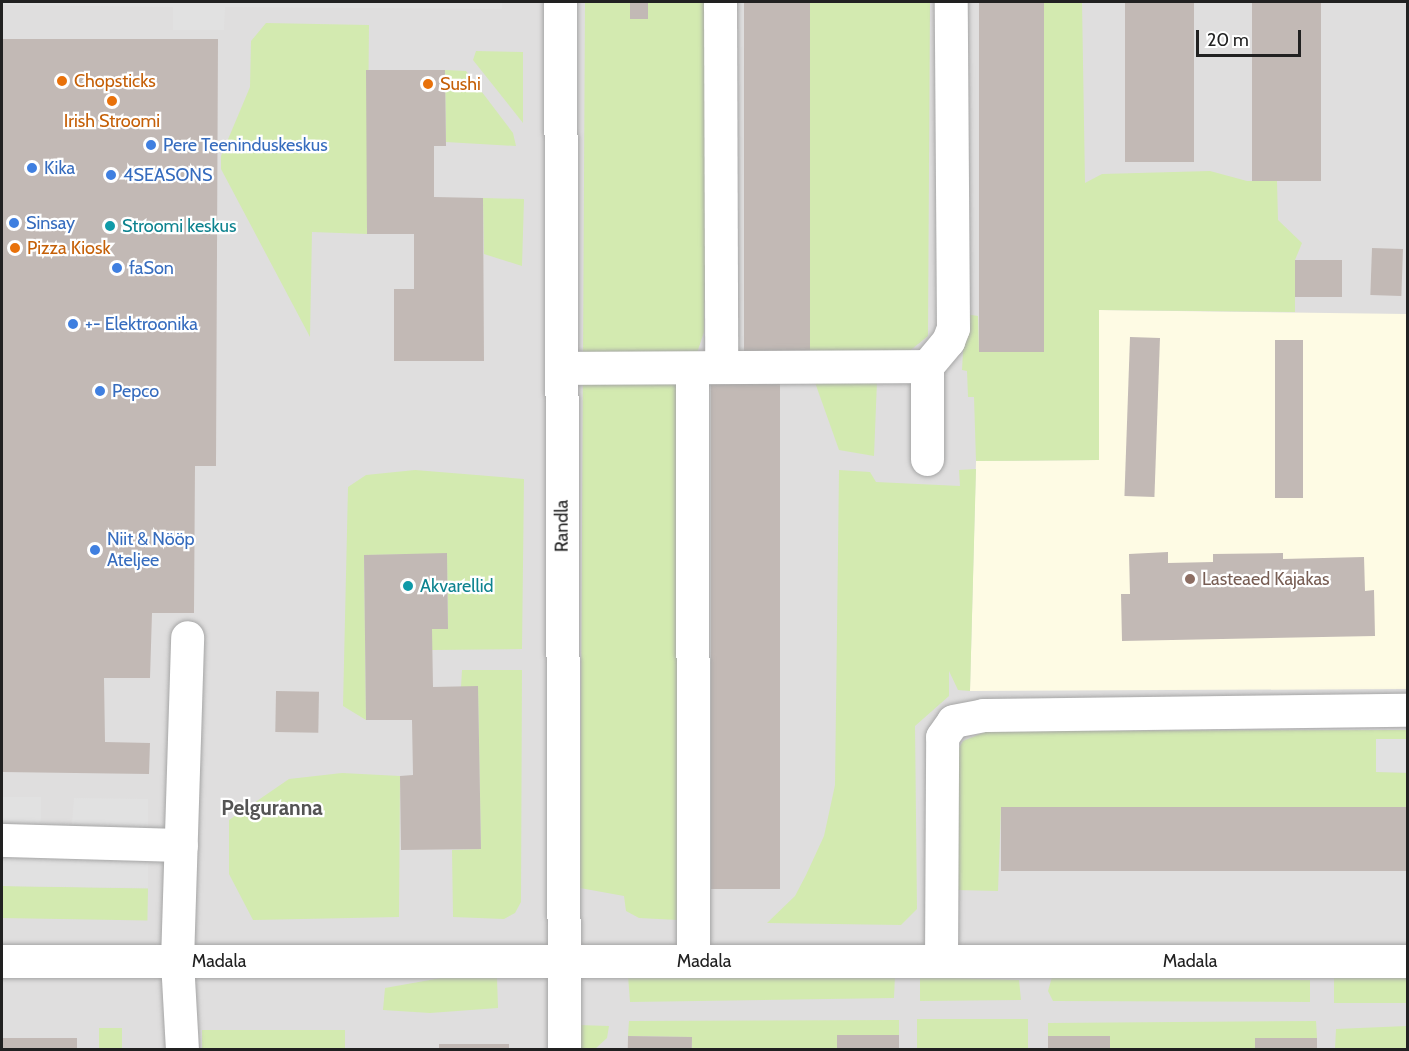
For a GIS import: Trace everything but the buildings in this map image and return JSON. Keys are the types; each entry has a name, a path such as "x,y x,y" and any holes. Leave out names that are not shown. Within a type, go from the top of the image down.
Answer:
{"street":[{"name":"Randla","path":"560,2 564,1050"},
{"path":"693,961 706,367 720,2"},
{"path":"927,459 927,366 948,341 953,328 951,2"},
{"path":"561,368 927,366"},
{"path":"183,1050 177,961 187,637"},
{"path":"941,961 942,737 953,721 983,715 1407,710"},
{"path":"2,840 181,845"},
{"name":"Madala","path":"2,961 1407,962"}],"shaded area":[{"path":"2,2 1407,2 1407,1049 2,1049"},
{"path":"2,2 502,2 502,9 225,7 224,30 173,30 173,7 2,5"},
{"name":"Lasteaed Kajakas","path":"1099,310 1407,314 1407,689 970,691 976,461 1099,460"},
{"path":"1376,739 1407,739 1407,772 1376,772"},
{"path":"2,797 41,797 41,822 72,824 74,798 148,799 148,888 2,886"}],"green space":[{"path":"585,2 709,2 704,332 692,368 678,920 639,918 626,911 624,896 580,888"},
{"path":"810,2 930,2 928,336 907,353 809,355"},
{"path":"1044,2 1082,2 1085,183 1102,174 1210,171 1247,181 1277,181 1278,220 1302,243 1295,260 1295,312 1099,310 1099,460 976,461 974,397 968,397 967,371 962,370 965,314 978,316 979,352 1043,351"},
{"path":"266,23 369,25 367,234 312,232 310,337 221,169 221,156 250,87 251,41"},
{"path":"476,51 523,52 523,123 473,60"},
{"path":"445,70 466,71 513,133 516,146 446,142"},
{"path":"483,198 524,199 522,266 484,254"},
{"path":"812,374 877,381 874,456 839,450"},
{"path":"976,469 970,691 958,690 949,671 949,696 915,726 917,909 901,925 767,923 795,896 806,875 824,836 835,785 839,470 870,472 876,482 960,486 959,470"},
{"path":"415,470 524,479 522,649 432,650 432,629 448,629 447,554 364,555 366,720 343,706 348,487 366,475"},
{"path":"462,670 522,670 521,902 515,913 504,919 453,917 452,850 481,849 478,687 461,687"},
{"path":"1407,730 1407,739 1376,739 1376,772 1407,773 1407,807 1001,807 998,891 956,890 951,762 963,741 987,731"},
{"path":"342,773 400,776 399,917 253,920 229,874 229,820 289,779"},
{"path":"2,886 148,889 147,921 2,918"},
{"path":"469,973 497,978 498,1008 430,1013 383,1010 385,988"},
{"path":"628,975 895,975 894,998 630,1002"},
{"path":"920,977 1019,980 1021,1000 920,1001"},
{"path":"1052,977 1310,980 1310,1002 1053,1001 1048,991"},
{"path":"1334,978 1407,978 1407,1003 1334,1003"},
{"path":"917,1019 1028,1019 1028,1049 917,1049"},
{"path":"899,1020 899,1035 837,1036 837,1049 692,1049 691,1037 628,1036 629,1021"},
{"path":"1316,1021 1317,1038 1255,1038 1255,1049 1110,1049 1109,1036 1048,1036 1048,1023"},
{"path":"578,1025 609,1026 607,1038 595,1049 578,1050"},
{"path":"1407,1026 1407,1049 1335,1049 1336,1029"},
{"path":"99,1028 122,1028 122,1049 99,1049"},
{"path":"202,1030 345,1030 345,1049 202,1049"}],"place":[{"name":"Chopsticks","path":"62,81"},
{"name":"Sushi","path":"428,84"},
{"name":"Irish Stroomi","path":"112,101"},
{"name":"Pere Teeninduskeskus","path":"151,145"},
{"name":"Kika","path":"32,168"},
{"name":"4SEASONS","path":"111,175"},
{"name":"Sinsay","path":"14,223"},
{"name":"Stroomi keskus","path":"110,226"},
{"name":"Pizza Kiosk","path":"15,248"},
{"name":"faSon","path":"117,268"},
{"name":"+- Elektroonika","path":"73,324"},
{"name":"Pepco","path":"100,391"},
{"name":"Niit & Nööp Ateljee","path":"95,550"},
{"name":"Lasteaed Kajakas","path":"1190,579"},
{"name":"Akvarellid","path":"408,586"}],"district":[{"name":"Pelguranna","path":"272,808"}]}
